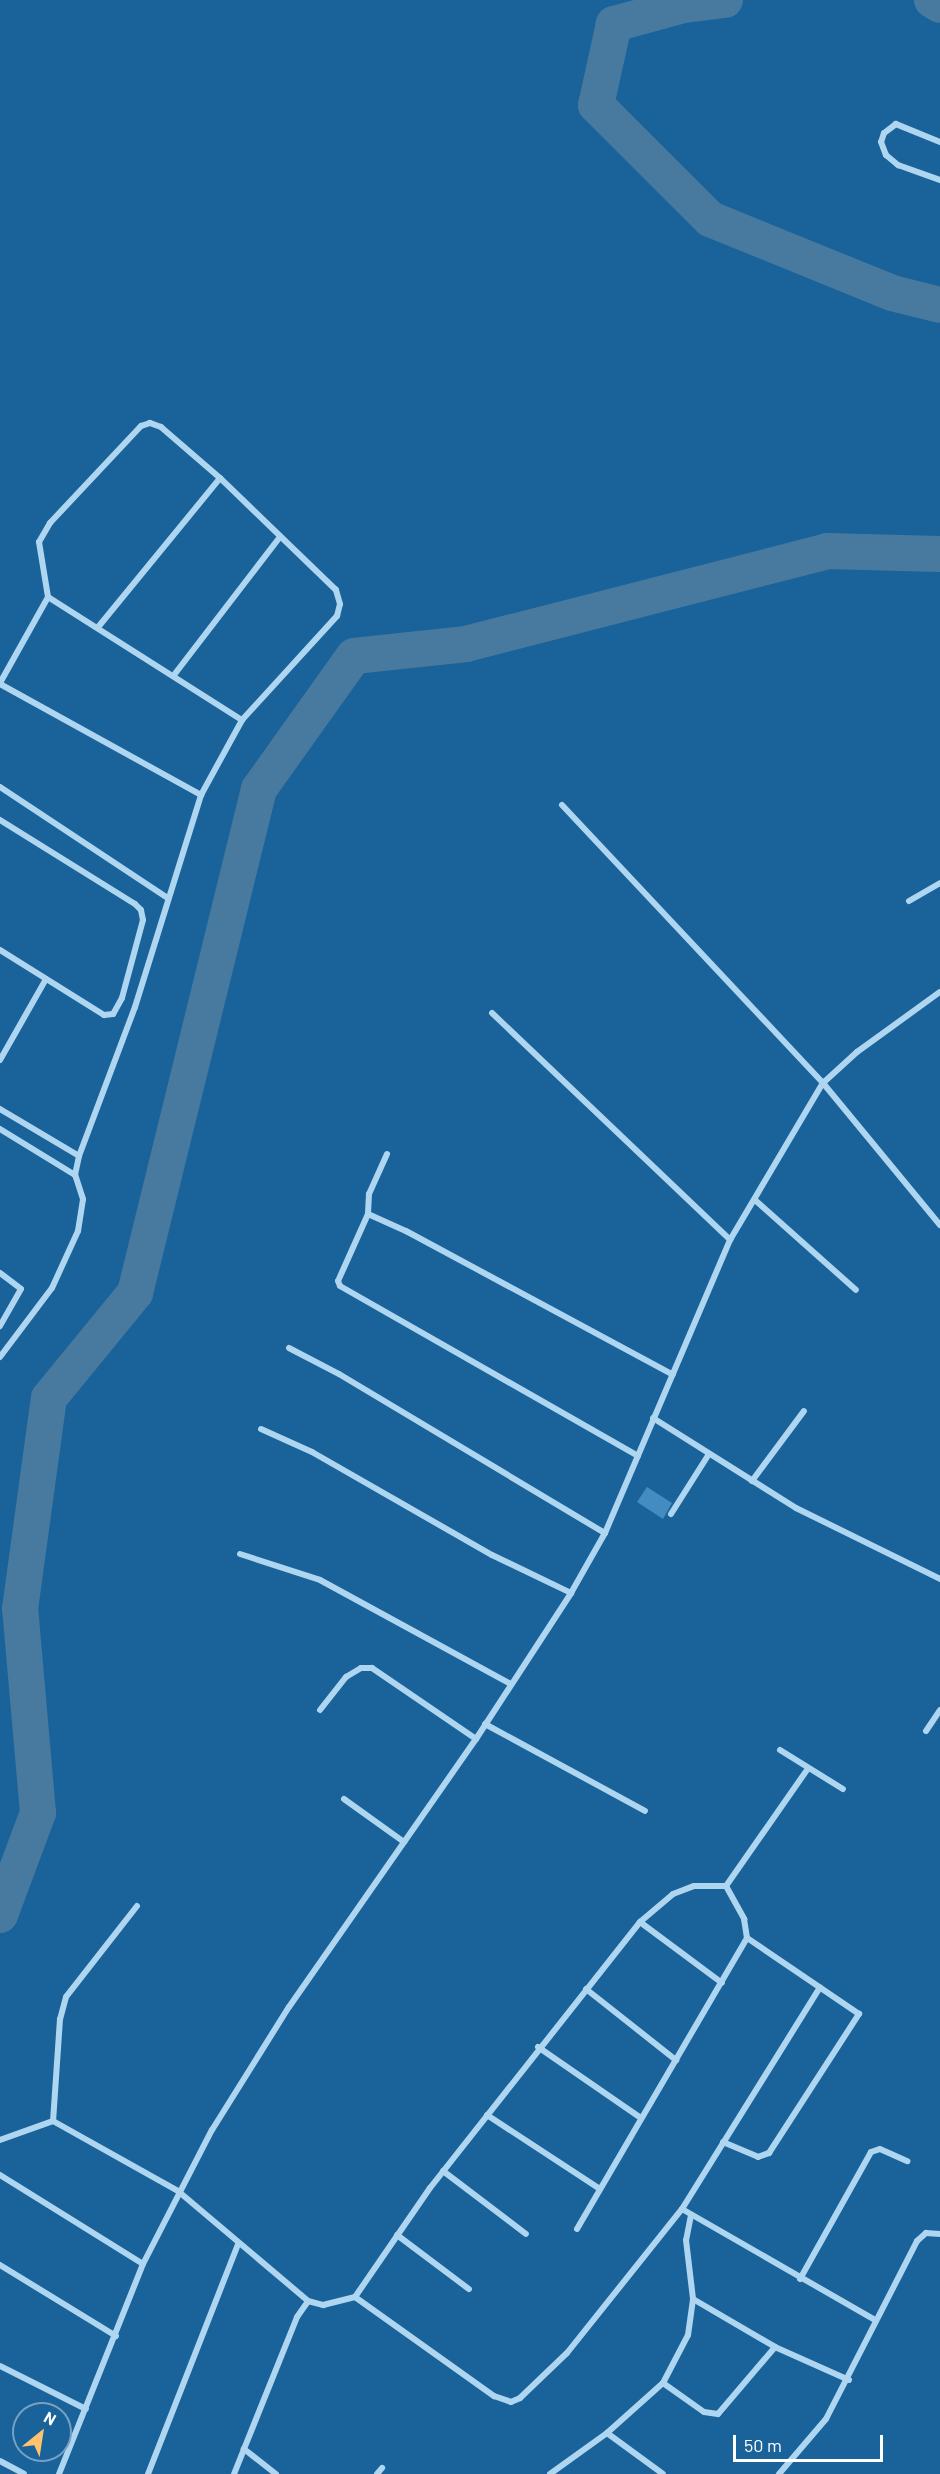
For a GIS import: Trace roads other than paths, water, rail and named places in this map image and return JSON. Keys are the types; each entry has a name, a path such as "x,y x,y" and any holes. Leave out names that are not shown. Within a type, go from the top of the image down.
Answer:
{"street":[{"path":"940,142 896,124 884,133 881,142 886,155 898,165 940,180"},
{"path":"0,1357 52,1288 78,1231 82,1199 75,1175 79,1156 135,1007 201,795 242,720 337,616 340,604 336,590 219,478 161,427 150,423 141,426 50,523 39,542 48,597 0,684 201,795"},
{"path":"99,626 219,478"},
{"path":"174,675 280,537"},
{"path":"48,597 99,626 242,720"},
{"path":"0,787 168,898"},
{"path":"562,805 823,1083 940,1225"},
{"path":"0,820 141,910 143,920 122,998 113,1014 104,1015 0,950"},
{"path":"909,901 940,883"},
{"path":"0,1060 46,979"},
{"path":"59,2474 143,2264 178,2192 289,2007 476,1739 571,1593 604,1533 730,1240 823,1083 857,1052 940,992"},
{"path":"492,1013 730,1240"},
{"path":"0,1109 79,1156"},
{"path":"0,1129 75,1175"},
{"path":"387,1154 369,1194 368,1214 338,1281 340,1286 638,1456"},
{"path":"754,1200 856,1290"},
{"path":"368,1214 406,1230 673,1375"},
{"path":"0,1273 21,1289 0,1326"},
{"path":"289,1348 339,1374 604,1533"},
{"path":"752,1481 804,1411"},
{"path":"652,1418 752,1481 849,1536 940,1579"},
{"path":"261,1429 312,1452 492,1555 571,1593"},
{"path":"671,1514 709,1454"},
{"path":"240,1554 320,1580 511,1684"},
{"path":"320,1710 346,1677 361,1668 372,1668 476,1739"},
{"path":"926,1731 940,1710"},
{"path":"485,1724 645,1811"},
{"path":"780,1750 807,1770 843,1789"},
{"path":"726,1886 807,1770"},
{"path":"344,1799 404,1842"},
{"path":"0,2140 54,2121 178,2192 308,2301 322,2305 355,2297 443,2170 538,2047 640,1922 674,1894 694,1886 726,1886"},
{"path":"577,2229 747,1938 744,1918 726,1886"},
{"path":"54,2121 60,2019 66,1997 137,1906"},
{"path":"640,1922 722,1983"},
{"path":"723,2142 758,2157 769,2153 857,2022 859,2014 854,2008 747,1938"},
{"path":"355,2297 494,2396 510,2402 534,2387 567,2353 682,2209 820,1987"},
{"path":"585,1989 676,2060"},
{"path":"538,2047 641,2118"},
{"path":"487,2115 600,2189"},
{"path":"800,2279 871,2152 880,2149 907,2161"},
{"path":"443,2170 526,2234"},
{"path":"0,2175 143,2264"},
{"path":"682,2209 800,2279 875,2320"},
{"path":"550,2474 607,2433 663,2383 688,2335 693,2299 686,2240 691,2215"},
{"path":"779,2474 826,2419 849,2380 875,2320 917,2241 926,2233 940,2234"},
{"path":"397,2235 469,2289"},
{"path":"148,2474 238,2244"},
{"path":"0,2265 116,2336"},
{"path":"693,2299 775,2347 849,2380"},
{"path":"234,2474 297,2317 308,2301"},
{"path":"663,2383 704,2412 718,2414 775,2347"},
{"path":"0,2366 86,2409"},
{"path":"607,2433 663,2474"},
{"path":"244,2449 276,2474"},
{"path":"0,2461 24,2474"},
{"path":"377,2474 382,2468"}],"waterway":[{"path":"725,0 684,5 614,24 596,105 710,219 892,293 940,305"},
{"path":"932,0 940,5"},
{"path":"0,1915 38,1813 20,1609 49,1398 135,1293 259,789 354,656 466,644 827,551 940,554"}]}
